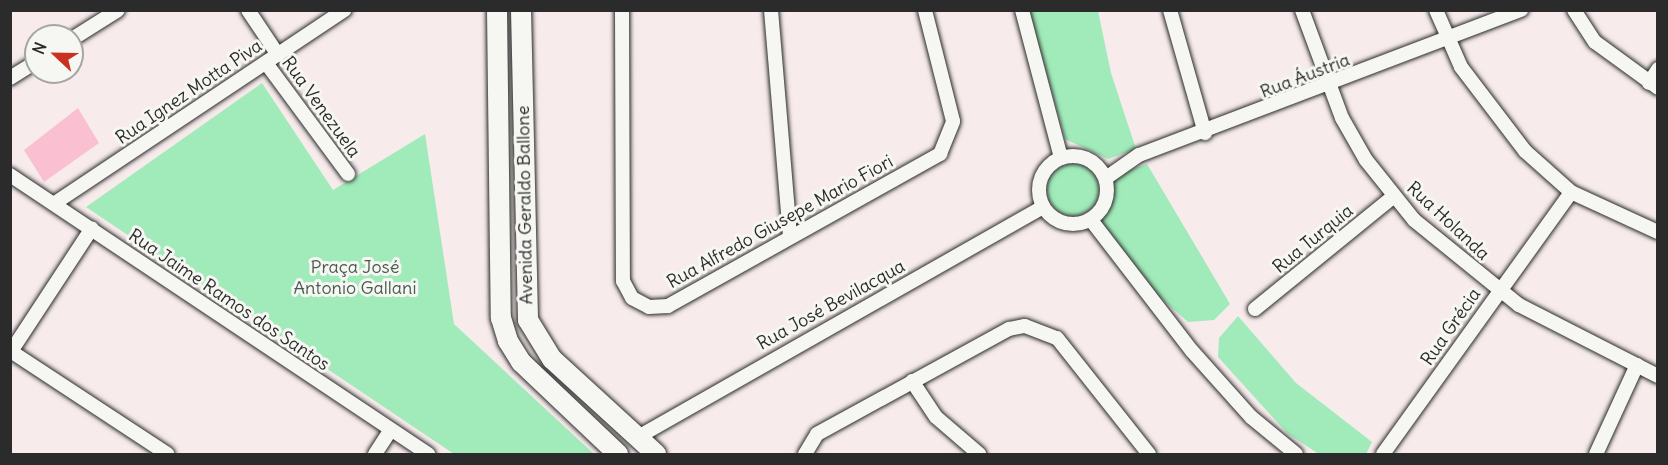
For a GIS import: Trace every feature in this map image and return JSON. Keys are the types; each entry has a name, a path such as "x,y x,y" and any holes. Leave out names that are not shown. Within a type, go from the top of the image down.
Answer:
{"street":[{"path":"84,31 118,10"},
{"name":"Rua Venezuela","path":"248,10 272,59 348,174"},
{"name":"Rua Ignez Motta Piva","path":"55,203 344,10"},
{"name":"Avenida Geraldo Ballone","path":"496,10 501,318 507,341 521,362 618,454"},
{"name":"Avenida Geraldo Ballone","path":"521,10 528,321 552,359 656,454"},
{"name":"Rua Alfredo Giusepe Mario Fiori","path":"622,10 623,281 632,298 649,307 668,306 940,154 949,140 953,120 925,10"},
{"path":"771,10 790,236"},
{"path":"1022,10 1061,158"},
{"path":"1170,10 1205,133"},
{"name":"Rua Holanda","path":"1302,10 1327,86 1366,160 1393,197 1500,291 1581,340 1658,376"},
{"path":"1436,10 1448,41 1490,112 1571,192 1658,232"},
{"name":"Rua Áustria","path":"1106,178 1139,155 1205,133 1448,41 1521,10"},
{"path":"1574,10 1595,42 1653,85 1658,69"},
{"path":"10,78 24,69"},
{"path":"1061,158 1093,161 1106,178 1107,200 1091,220 1064,224 1043,207 1043,173 1061,158"},
{"name":"Rua Jaime Ramos dos Santos","path":"10,176 55,203 390,431 428,454"},
{"name":"Rua Grécia","path":"1383,454 1571,192"},
{"name":"Rua Turquia","path":"1256,309 1393,197"},
{"name":"Rua José Bevilacqua","path":"638,437 1043,207"},
{"path":"1091,220 1192,351 1251,417 1296,454"},
{"path":"92,228 11,352 167,454"},
{"path":"805,454 816,434 1009,329 1041,328 1057,338 1149,454"},
{"path":"1596,454 1638,365"},
{"path":"912,381 936,417 979,454"},
{"path":"375,454 390,431"}],"green space":[{"path":"1029,11 1098,11 1111,73 1136,149 1108,159 1065,139"},
{"name":"Praça José Antonio Gallani","path":"262,83 333,190 425,134 454,324 594,454 454,454 86,207"},
{"path":"1068,164 1078,164 1092,171 1099,190 1092,209 1078,216 1068,216 1058,212 1051,205 1047,195 1047,185 1051,175 1058,168"},
{"path":"1147,164 1230,304 1214,320 1188,322 1129,270 1091,220 1107,200 1106,178"},
{"path":"1238,316 1296,383 1372,442 1366,454 1319,454 1288,434 1218,357 1219,338"}],"building":[{"path":"78,108 99,143 44,182 24,150"}]}
